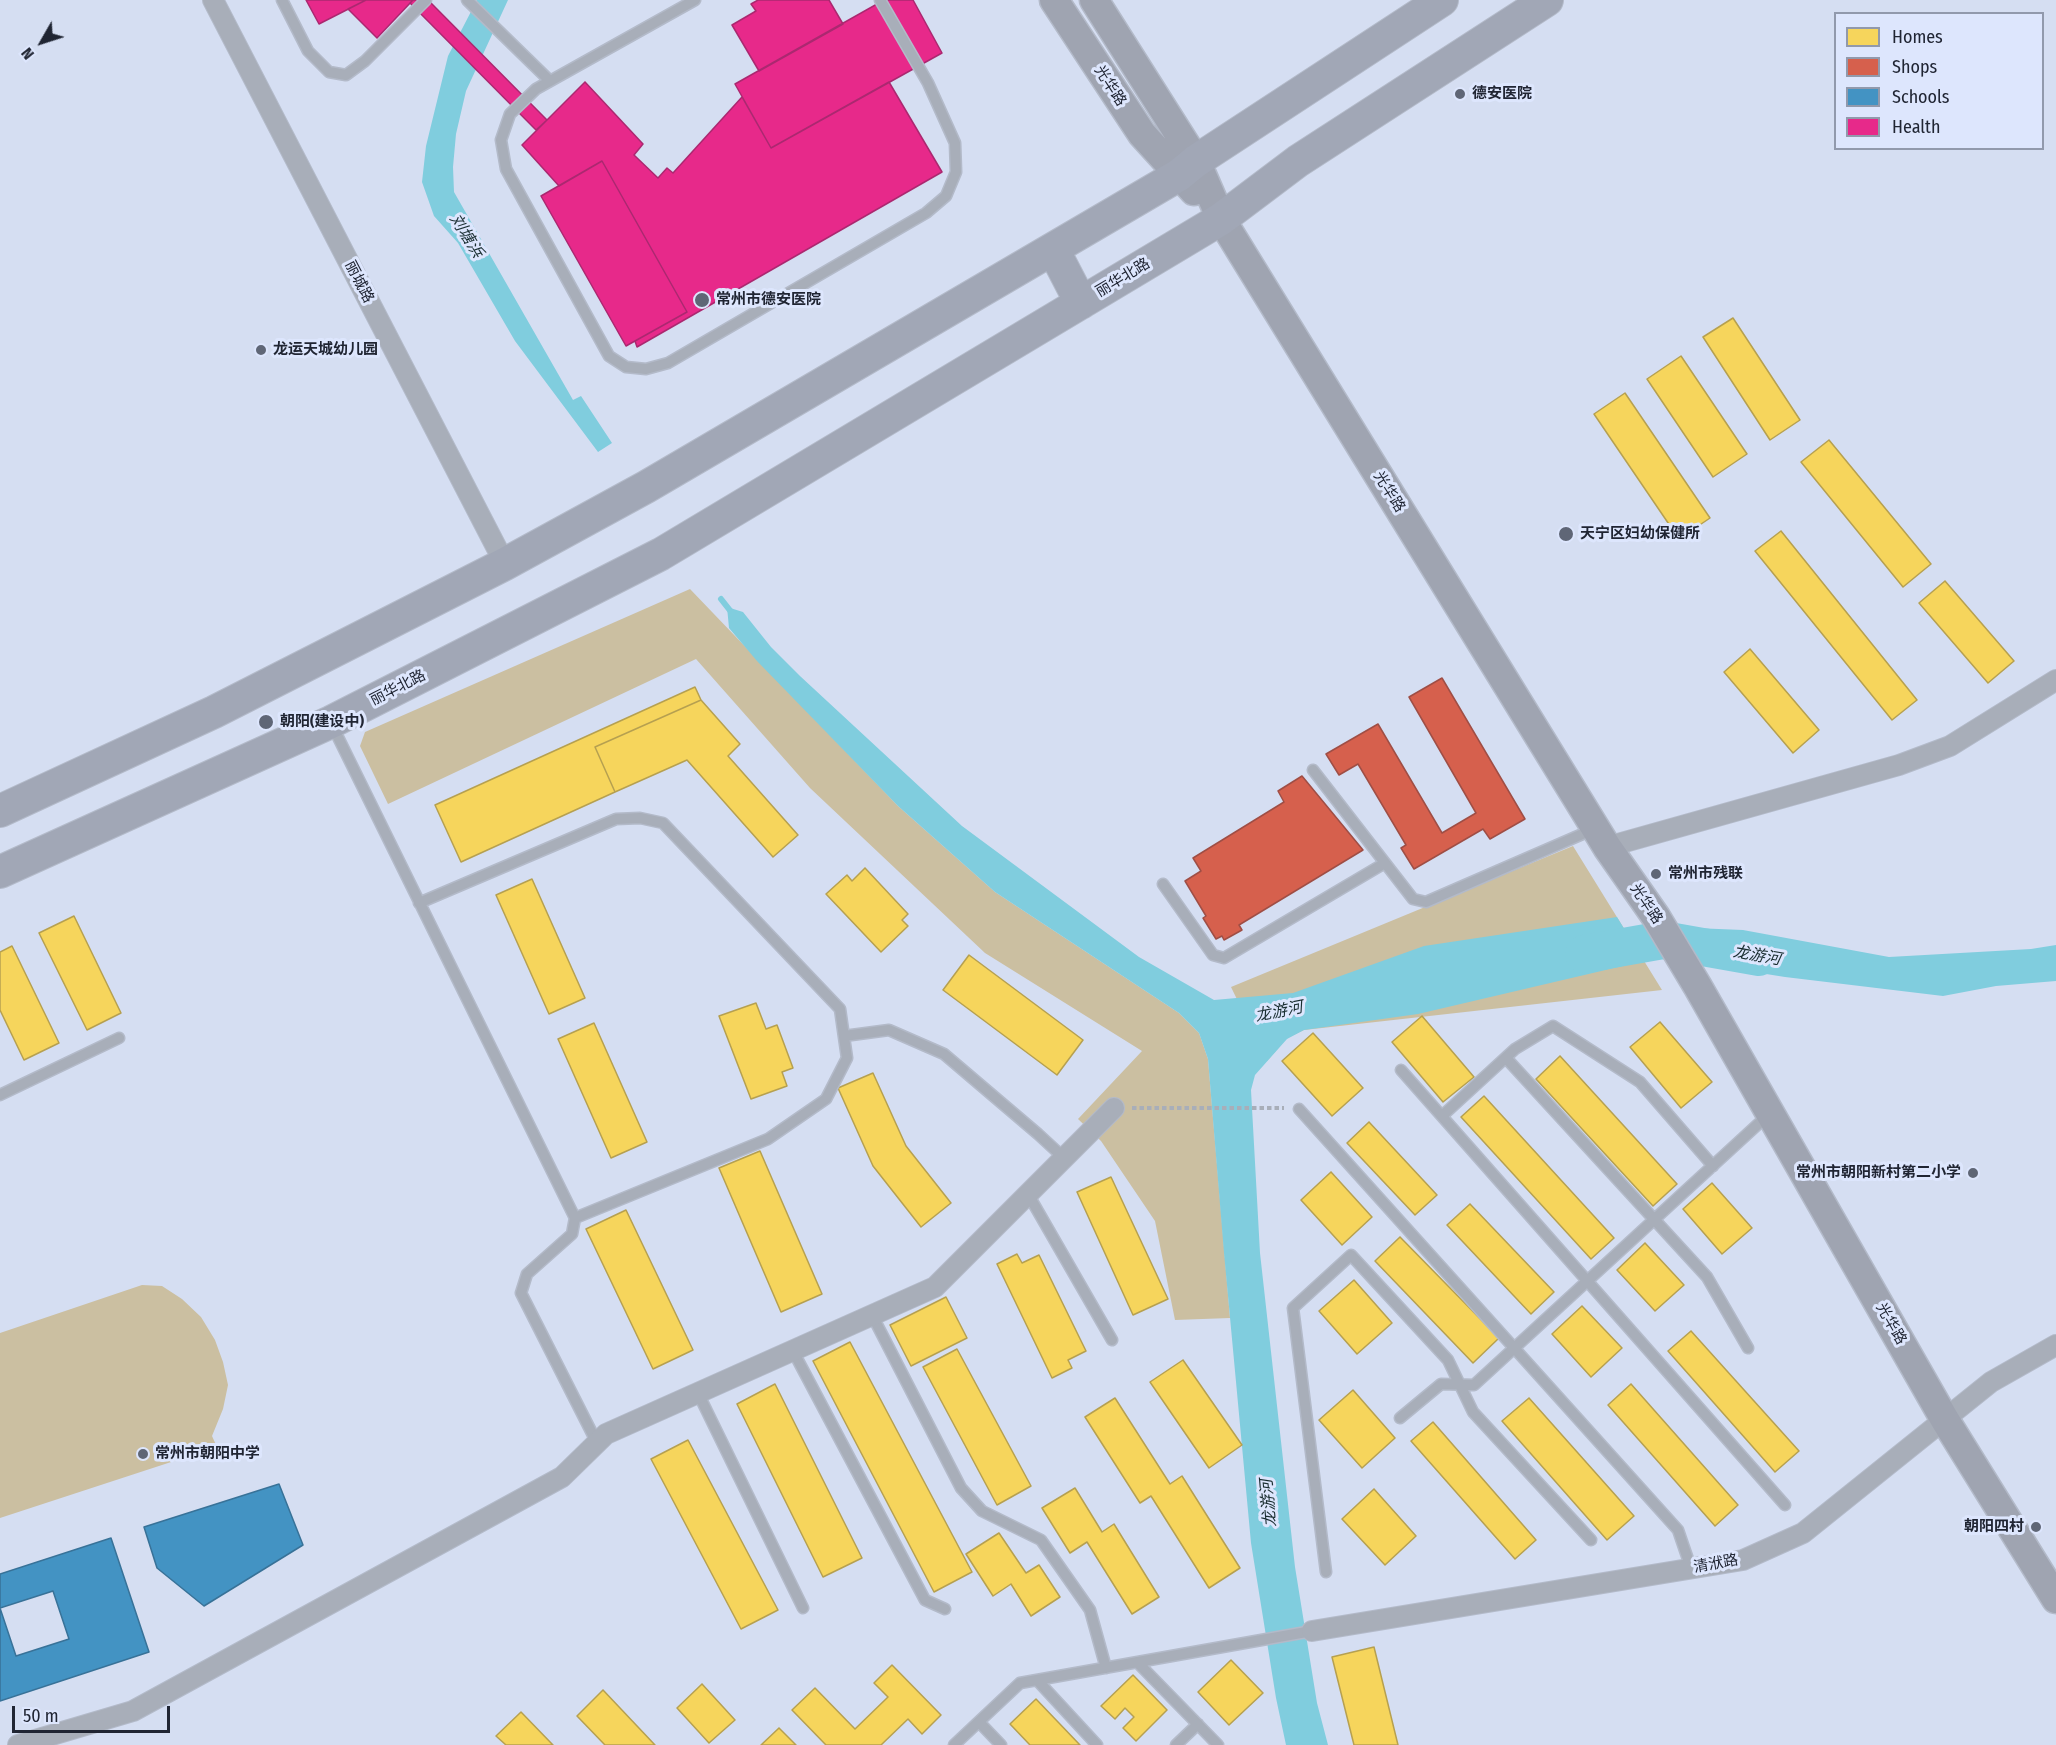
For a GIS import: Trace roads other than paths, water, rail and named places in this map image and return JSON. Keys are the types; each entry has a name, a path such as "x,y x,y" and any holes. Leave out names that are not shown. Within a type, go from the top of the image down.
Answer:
{"main road":[{"name":"光华路","path":"1054,0 1142,134 1188,168"},
{"name":"光华路","path":"1094,0 1188,168 1601,838 1656,917 1945,1420 2056,1599"},
{"path":"0,811 214,712 505,564 632,494 1188,168 1442,0"},
{"name":"丽华北路","path":"0,872 330,722 660,554 1221,219 1298,161 1546,0"},
{"path":"1053,249 1081,303"}],"street":[{"name":"丽城路","path":"213,0 505,564"},
{"path":"1601,838 1899,765 1950,746 2056,680"},
{"path":"18,1745 133,1711 562,1477 606,1434 935,1287 1114,1108"},
{"name":"清洑路","path":"1312,1632 1743,1560 1803,1533 1991,1382 2056,1345"}],"lane":[{"path":"282,0 308,51 329,72 346,75 365,61 426,0"},
{"path":"467,0 550,81"},
{"path":"692,1 536,89 510,114 501,140 506,169 609,356 626,367 646,369 668,363 926,213 946,196 956,172 955,142 928,83 880,0"},
{"path":"330,722 575,1218 572,1234 527,1274 521,1293 597,1443"},
{"path":"1312,770 1413,899 1426,902 1601,838"},
{"path":"419,903 616,819 640,818 663,823 840,1009 847,1058 826,1099 768,1139 575,1218"},
{"path":"1164,884 1213,955 1224,958 1384,863"},
{"path":"1442,1116 1515,1049 1553,1026 1640,1082 1713,1166"},
{"path":"844,1036 889,1030 944,1054 1064,1158"},
{"path":"0,1095 119,1038"},
{"path":"1506,1058 1707,1277 1748,1348"},
{"path":"1401,1070 1785,1505"},
{"path":"1299,1109 1678,1530 1691,1568"},
{"path":"1400,1419 1441,1384 1474,1385 1770,1113"},
{"path":"1028,1194 1112,1341"},
{"path":"1326,1572 1293,1308 1351,1256 1448,1360 1473,1412 1590,1540"},
{"path":"872,1315 962,1488 982,1511 1041,1540 1090,1610 1106,1668"},
{"path":"793,1351 925,1600 945,1609"},
{"path":"698,1393 803,1608"},
{"path":"954,1745 1020,1683 1312,1632"},
{"path":"1137,1662 1218,1745"},
{"path":"1037,1680 1097,1745"},
{"path":"979,1722 1001,1745"},
{"path":"1176,1745 1198,1724"}],"water":[{"name":"刘塘浜","path":"477,0 508,0 466,91 456,134 453,167 454,192 573,400 581,396 612,443 598,452 515,341 458,243 434,216 422,182 426,146 448,56"},
{"path":"727,607 743,612 771,647 800,676 962,826 1139,957 1214,1000 1293,993 1424,946 1617,917 1644,961 1418,1014 1304,1030 1287,1039 1255,1075 1251,1090 1260,1253 1295,1567 1317,1703 1328,1745 1286,1745 1276,1698 1251,1543 1208,1059 1199,1033 1179,1013 995,892 898,806 757,661 729,628"},
{"path":"1694,928 1743,930 1889,957 2031,949 2056,945 2056,981 1996,986 1943,996 1785,977 1722,967"}],"waterway":[{"path":"721,599 732,613"},
{"name":"龙游河","path":"1584,954 1663,940 1759,957"}],"place":[{"name":"德安医院","path":"1460,94"},
{"name":"常州市德安医院","path":"702,300"},
{"name":"龙运天城幼儿园","path":"261,350"},
{"name":"天宁区妇幼保健所","path":"1566,534"},
{"name":"朝阳(建设中)","path":"266,722"},
{"name":"常州市残联","path":"1656,874"},
{"name":"常州市朝阳新村第二小学","path":"1973,1173"},
{"name":"常州市朝阳中学","path":"143,1454"},
{"name":"朝阳四村","path":"2036,1527"}]}
